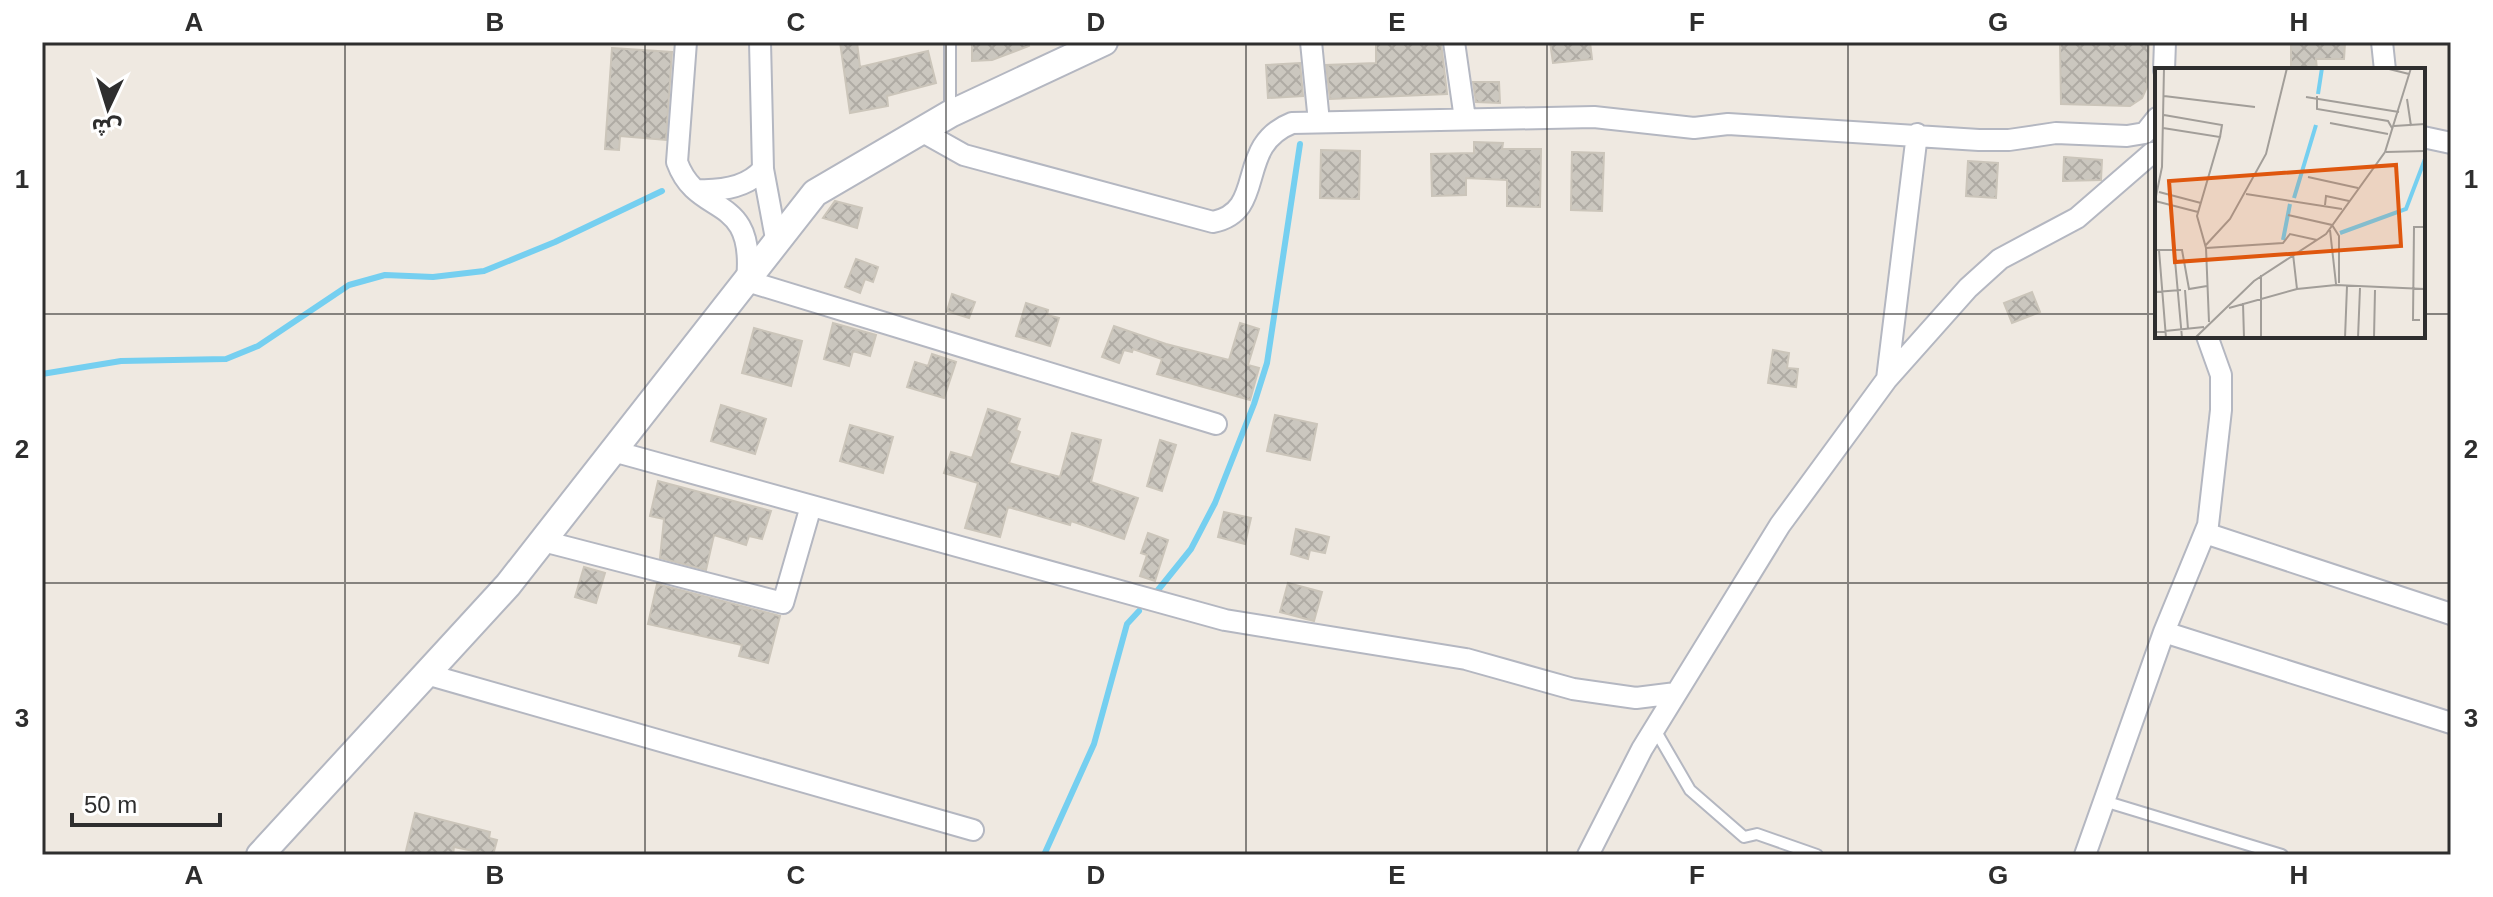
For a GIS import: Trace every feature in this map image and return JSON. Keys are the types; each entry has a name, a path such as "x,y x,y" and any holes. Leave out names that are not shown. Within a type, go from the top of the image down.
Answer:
{"street":[{"path":"686,42 677,162 682,176 695,189 727,209 741,227 750,255 747,281"},
{"path":"760,42 763,169 777,244"},
{"path":"260,855 543,541 815,193 950,114 1104,42"},
{"path":"1311,42 1319,122"},
{"path":"1454,42 1465,119"},
{"path":"2164,68 2165,42"},
{"path":"2382,42 2385,68"},
{"path":"923,132 964,155 1213,222 1230,218 1241,207 1259,154 1272,131 1292,123 1594,117 1694,128 1728,124 1825,133 1917,134 2009,140 2056,133 2127,136 2151,125 2155,158 2077,218 2045,232 2000,259 1968,288 1887,379 1780,525 1654,728 1588,855"},
{"path":"1887,379 1917,134"},
{"path":"2425,137 2451,143"},
{"path":"695,189 728,189 758,176 763,169"},
{"path":"747,281 1216,424"},
{"path":"2085,855 2164,632 2205,533 2221,410 2221,375 2208,338"},
{"path":"613,451 1225,620 1466,659 1573,689 1636,698 1676,693"},
{"path":"543,541 783,603 811,506"},
{"path":"2205,533 2451,614"},
{"path":"2164,632 2451,723"},
{"path":"426,674 973,830"}],"lane":[{"path":"950,42 950,114"},
{"path":"1654,728 1690,790 1744,837 1757,834 1817,855"},
{"path":"2104,801 2282,855"}],"building":[{"path":"840,42 857,42 860,67 928,51 936,83 887,96 888,106 850,113"},
{"path":"972,42 1028,42 1029,46 992,60 972,61"},
{"path":"1376,42 1441,42 1447,94 1330,99 1326,65 1376,63"},
{"path":"1550,42 1590,42 1592,59 1553,63"},
{"path":"2060,42 2149,42 2147,87 2142,98 2130,106 2061,104"},
{"path":"2291,43 2345,43 2344,59 2316,59 2317,68 2291,68"},
{"path":"612,48 672,52 666,140 620,136 619,150 605,149"},
{"path":"1300,63 1303,96 1268,98 1266,65"},
{"path":"1473,82 1499,82 1500,103 1476,102"},
{"path":"1474,142 1503,143 1502,149 1541,149 1540,207 1507,206 1507,180 1466,178 1466,195 1432,196 1431,154 1474,153"},
{"path":"1321,150 1360,151 1359,199 1320,198"},
{"path":"1572,152 1604,153 1602,211 1571,210"},
{"path":"2064,157 2102,160 2101,180 2063,181"},
{"path":"1968,161 1998,163 1996,198 1966,196"},
{"path":"835,201 862,208 857,228 823,218"},
{"path":"856,259 878,267 873,282 865,279 860,293 845,287"},
{"path":"2032,292 2040,312 2012,323 2004,303"},
{"path":"952,294 975,302 969,318 947,311"},
{"path":"1026,303 1048,310 1047,315 1059,318 1050,346 1016,336"},
{"path":"833,323 876,335 870,356 853,351 849,366 824,359"},
{"path":"1240,323 1259,329 1248,365 1259,368 1250,400 1157,374 1162,359 1133,349 1132,352 1124,350 1119,363 1102,357 1114,326 1166,344 1229,360"},
{"path":"754,328 802,341 791,386 742,373"},
{"path":"1773,350 1789,353 1787,368 1798,369 1796,387 1768,383"},
{"path":"932,354 956,362 944,398 907,387 915,362 928,366"},
{"path":"721,405 766,419 755,454 711,441"},
{"path":"988,409 1020,419 1016,430 1020,432 1009,463 1060,477 1072,433 1101,440 1091,482 1138,498 1124,539 1071,521 1070,525 1008,507 1000,537 965,528 978,483 944,473 951,452 972,458"},
{"path":"1275,415 1317,424 1310,460 1267,451"},
{"path":"850,425 893,437 883,473 840,461"},
{"path":"1160,440 1176,445 1162,491 1147,486"},
{"path":"658,481 771,511 762,539 749,536 746,545 714,535 706,570 660,558 664,519 650,516"},
{"path":"1224,512 1251,518 1245,544 1218,537"},
{"path":"1296,529 1329,537 1325,553 1310,550 1308,559 1291,554"},
{"path":"1148,533 1168,540 1155,581 1140,576 1147,555 1141,553"},
{"path":"584,567 605,573 596,603 575,597"},
{"path":"1288,583 1322,592 1314,621 1280,612"},
{"path":"657,584 780,616 768,663 739,656 742,645 648,624"},
{"path":"415,813 490,832 489,838 497,840 493,855 454,847 453,855 405,855"}],"waterway":[{"path":"1158,590 1191,549 1215,503 1254,404 1267,363 1300,144"},
{"path":"42,374 121,361 226,359 258,346 349,285 385,275 433,277 484,271 555,242 662,191"},
{"path":"1044,855 1094,744 1127,624 1139,611"}]}
